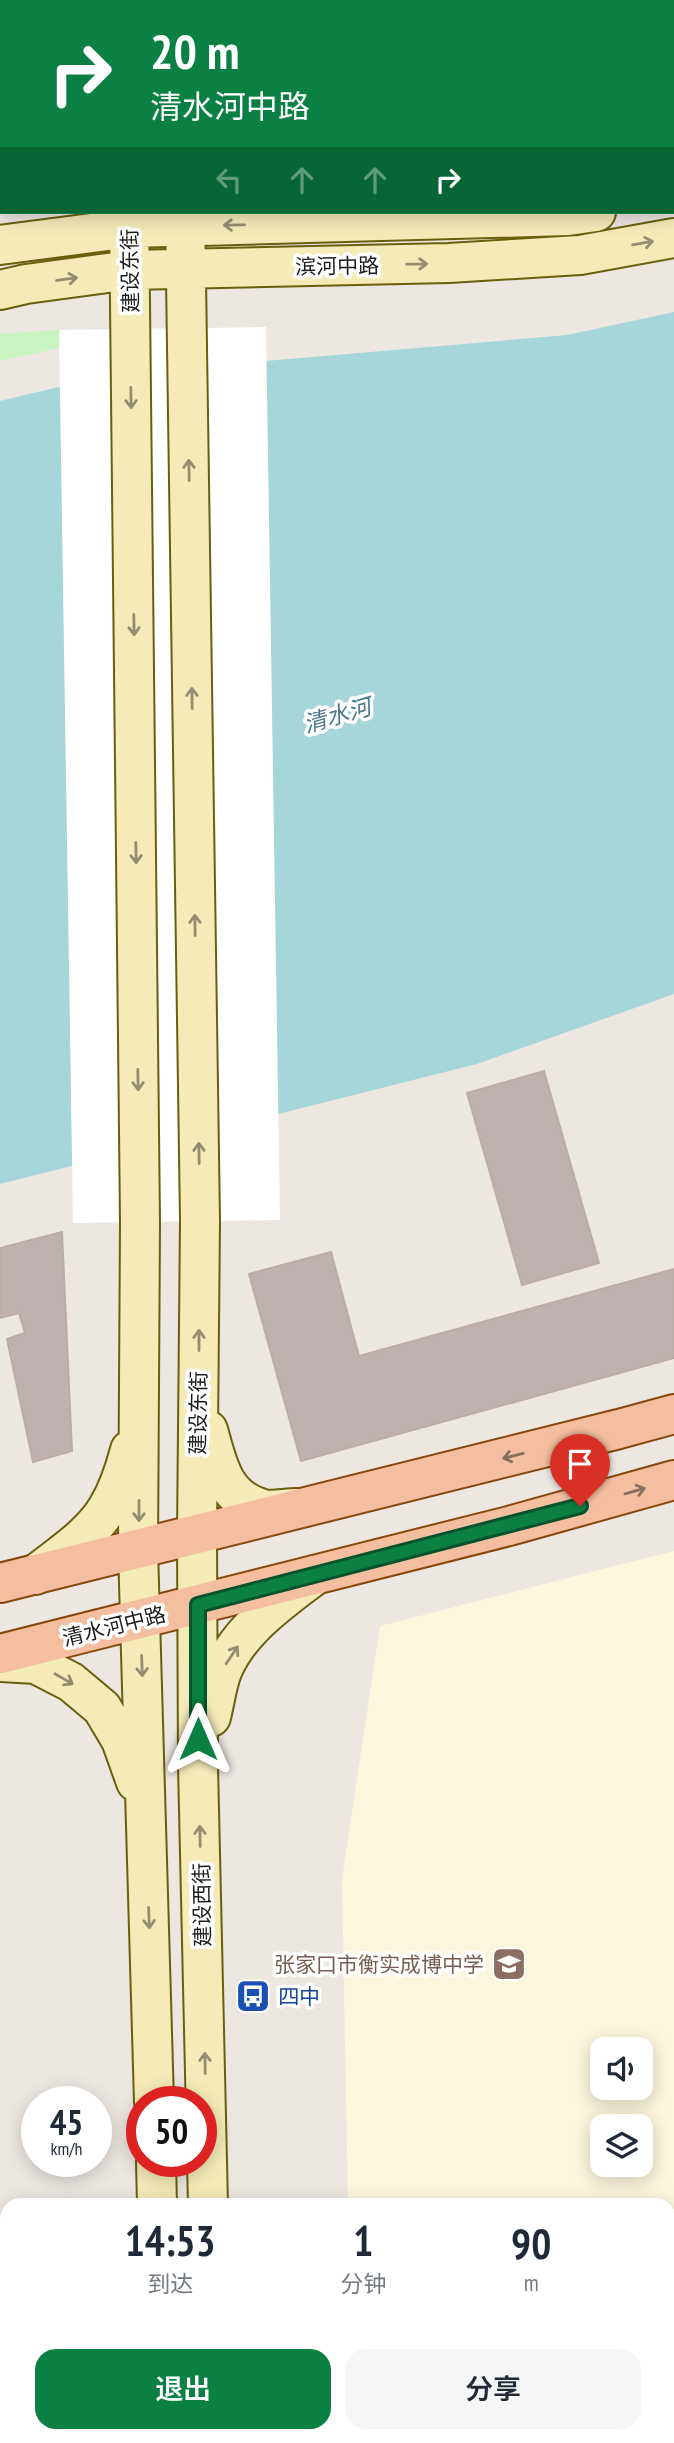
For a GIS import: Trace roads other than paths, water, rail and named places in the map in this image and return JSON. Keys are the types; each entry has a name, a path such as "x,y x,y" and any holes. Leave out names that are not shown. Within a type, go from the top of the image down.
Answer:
{"main road":[{"name":"滨河中路","path":"0,245 129,220 582,214"},
{"path":"185,219 186,270"},
{"name":"建设东街","path":"129,220 140,1222 139,1410"},
{"name":"滨河中路","path":"0,290 130,270 449,263 580,255 674,238"},
{"name":"建设东街","path":"186,270 200,1221 198,1605"},
{"path":"199,1394 221,1474 237,1497 265,1509 306,1507"},
{"path":"139,1410 138,1549 154,2086"},
{"path":"17,1579 83,1537 108,1508 125,1467 139,1410"},
{"path":"17,1579 606,1433 674,1413"},
{"name":"清水河中路","path":"0,1654 509,1526 674,1480"},
{"path":"198,1766 223,1668 243,1639 267,1612 315,1575"},
{"name":"建设西街","path":"198,1605 198,1766 208,2198"},
{"path":"0,1662 36,1664 71,1682 102,1708 121,1740 146,1809"},
{"path":"157,2177 158,2198"}],"water":[{"name":"清水河","path":"674,312 674,994 477,1064 0,1184 0,401 113,374 567,335"}],"place":[{"name":"张家口市衡实成博中学","path":"509,1964"},
{"name":"四中","path":"253,1996"}]}
